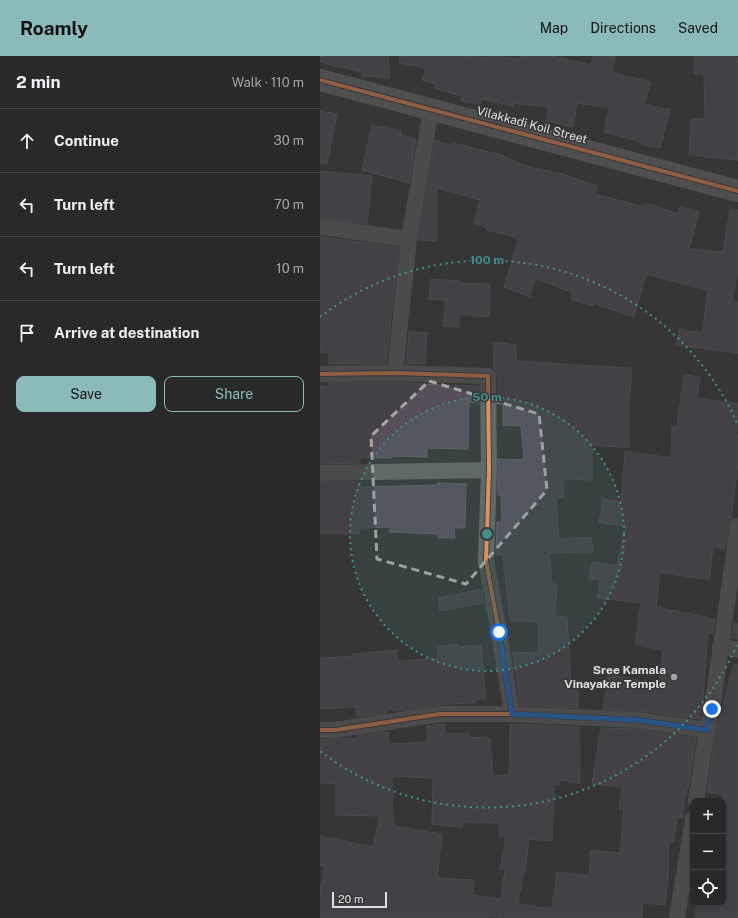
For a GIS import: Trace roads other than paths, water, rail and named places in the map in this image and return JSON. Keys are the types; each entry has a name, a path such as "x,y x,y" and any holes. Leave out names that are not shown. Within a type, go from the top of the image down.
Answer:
{"street":[{"name":"Vilakkadi Koil Street","path":"320,80 738,191"},
{"path":"395,373 409,239 431,109"},
{"path":"320,227 409,239"},
{"path":"320,374 395,373 488,376 489,470 486,561 512,714"},
{"path":"320,473 489,470"},
{"path":"696,798 707,730 712,709 738,526"},
{"path":"720,646 738,650"},
{"path":"320,730 336,730 440,714 512,714 638,720 707,730"},
{"path":"677,918 691,834"}],"place":[{"name":"Sree Kamala Vinayakar Temple","path":"674,677"}]}
